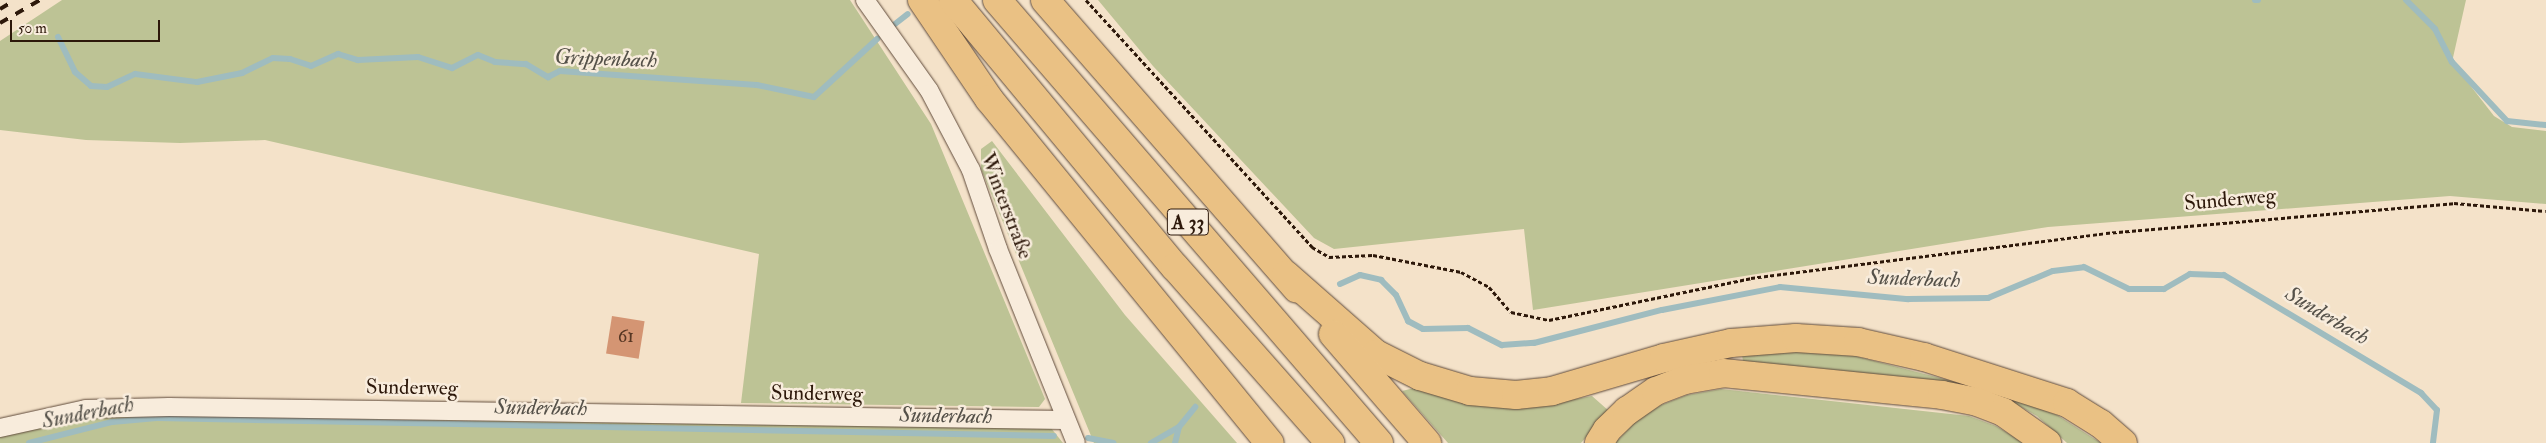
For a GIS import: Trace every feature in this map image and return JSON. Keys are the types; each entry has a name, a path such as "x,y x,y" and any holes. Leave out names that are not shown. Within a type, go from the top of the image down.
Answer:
{"highway":[{"path":"922,0 989,99 1270,443"},
{"name":"A 33","path":"953,0 1175,267 1330,443"},
{"name":"A 33","path":"997,0 1379,443"},
{"path":"1044,0 1286,275 1357,364 1428,443"},
{"path":"1286,275 1376,354 1420,376 1470,391 1516,395 1552,391 1664,358 1731,343 1796,338 1858,342 1924,357 2067,403 2101,424 2122,443"},
{"path":"1599,443 1607,430 1627,410 1656,391 1685,380 1723,373 1960,399 2003,412 2026,425 2047,443"}],"street":[{"name":"Winterstraße","path":"865,0 929,90 959,146 1076,443"},
{"name":"Sunderweg","path":"0,428 86,409 169,407 1066,420"}],"path":[{"name":"Sunderweg","path":"1086,0 1312,247 1329,257 1373,254 1461,272 1489,287 1512,312 1549,320 1751,278 2106,233 2454,203 2546,210"}],"green space":[{"path":"62,0 850,0 931,124 1045,399 1039,407 741,403 759,254 265,140 180,143 86,140 0,130 0,41"},
{"path":"1098,0 2466,0 2452,62 2494,116 2512,127 2546,131 2546,204 2450,196 2048,227 1533,310 1524,229 1334,249 1314,238 1153,66"},
{"path":"992,141 1125,315 1237,443 1094,443 981,169 981,149"},
{"path":"1798,352 1855,356 1998,393 2057,415 2101,443 2067,443 2037,416 2007,399 1961,385 1743,361 1742,355"},
{"path":"1414,388 1469,405 1554,403 1592,396 1609,411 1581,443 1448,443 1402,391"},
{"path":"1721,389 1969,416 1996,426 2024,443 1615,443 1637,420 1661,405 1687,395"},
{"path":"86,416 1051,428 1063,443 0,443 0,437"}],"building":[{"path":"612,316 645,321 639,359 606,354"}],"waterway":[{"name":"Grippenbach","path":"2406,0 2435,29 2452,62 2507,121 2546,125"},
{"path":"895,24 908,14"},
{"name":"Grippenbach","path":"58,37 75,72 91,86 107,87 135,74 197,82 242,73 273,58 290,59 311,66 338,54 358,60 418,57 452,68 478,55 495,62 526,64 548,77 560,71 757,85 814,97 877,39"},
{"name":"Sunderbach","path":"1340,284 1360,275 1381,280 1396,295 1408,321 1423,329 1468,328 1502,345 1534,343 1662,310 1780,287 1908,299 1988,298 2053,271 2084,267 2129,289 2164,289 2190,274 2224,275 2421,393 2437,410 2433,443"},
{"name":"Sunderbach","path":"1175,443 1179,427 1195,407"},
{"name":"Sunderbach","path":"29,443 112,422 157,418 1054,436"},
{"name":"Sunderbach","path":"1151,443 1179,427"},
{"name":"Sunderbach","path":"1088,438 1114,443"}],"railway":[{"path":"0,9 15,0"},
{"path":"0,23 40,0"}]}
